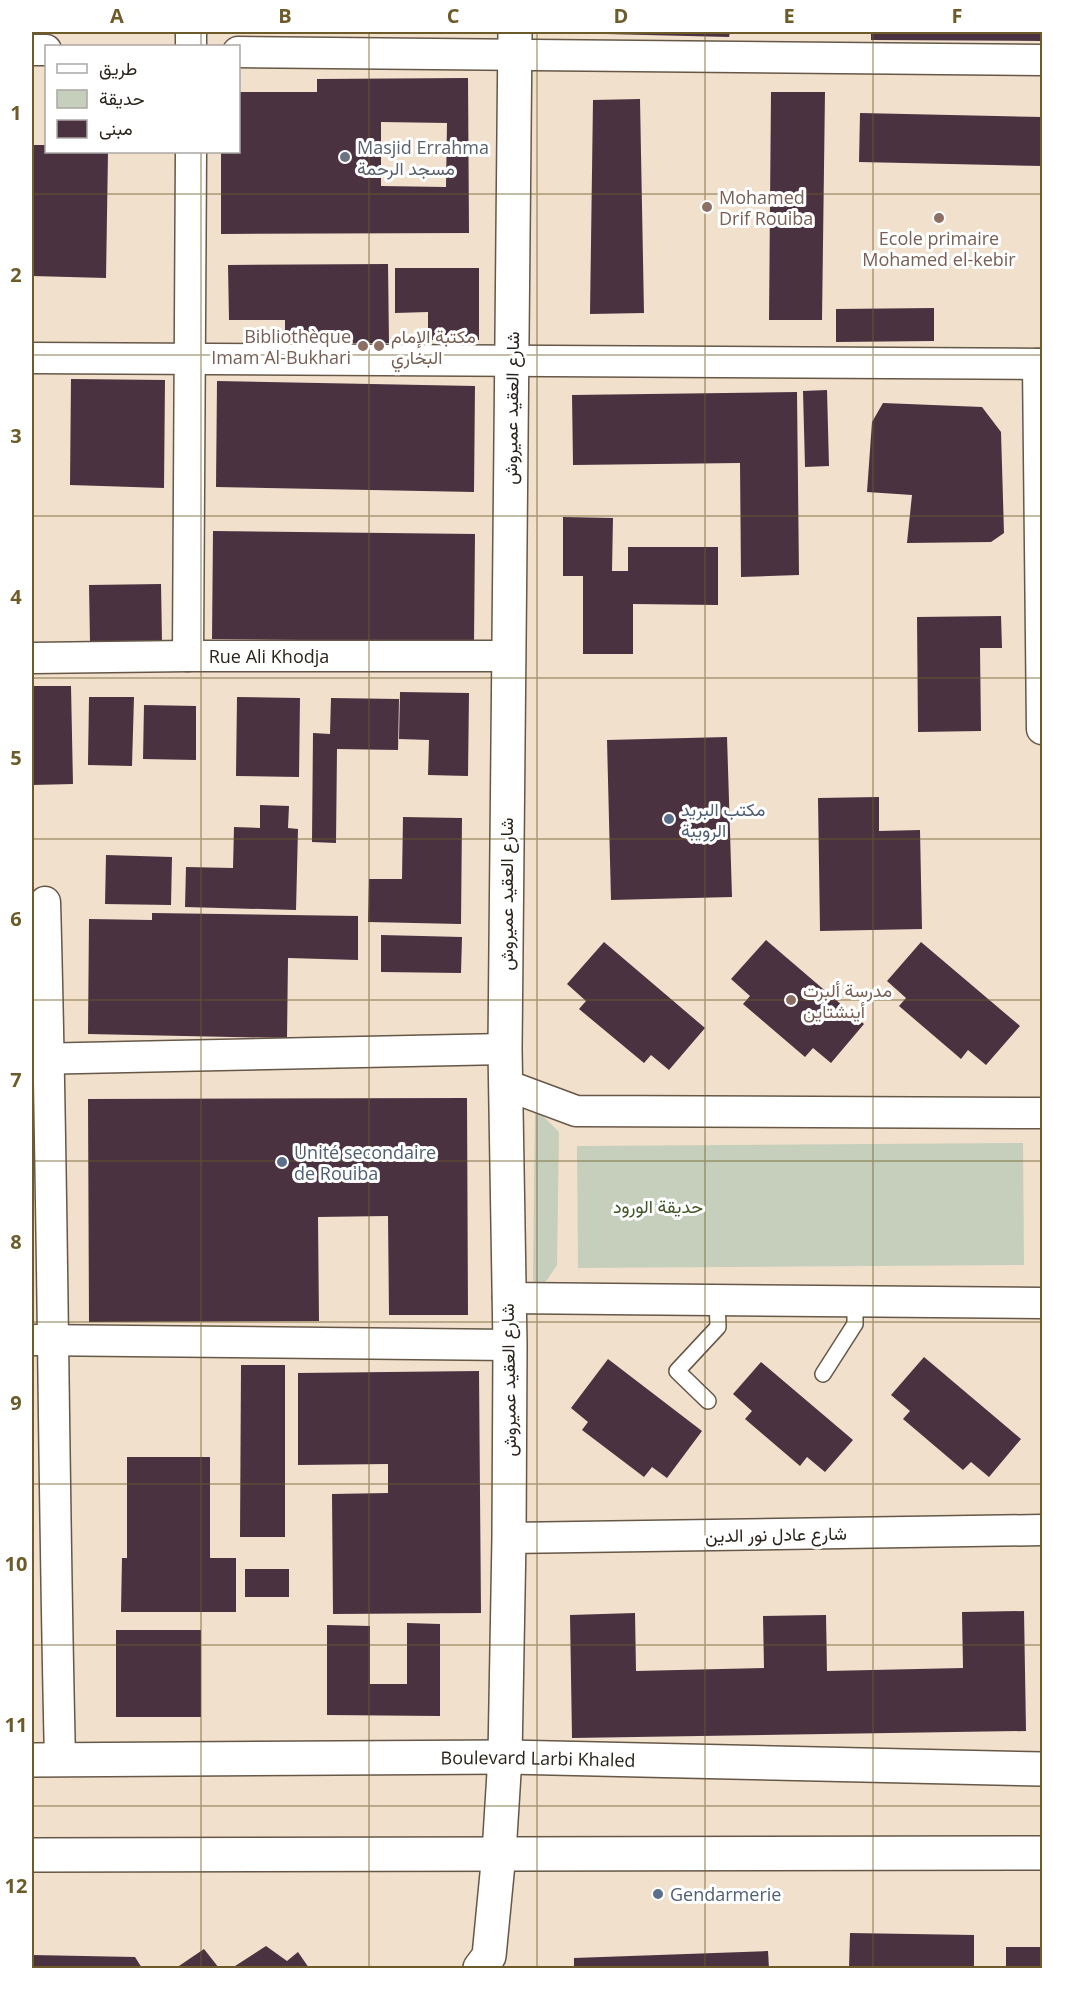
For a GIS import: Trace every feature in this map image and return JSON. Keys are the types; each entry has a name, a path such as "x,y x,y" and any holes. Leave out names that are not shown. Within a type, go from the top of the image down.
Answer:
{"main road":[{"name":"شارع العقيد عميروش","path":"480,1968 489,1956 500,1853 505,1757 509,1538 510,1345 505,1049 515,42"},
{"name":"Boulevard Larbi Khaled","path":"46,1759 505,1757 1042,1769"},
{"path":"32,1855 1042,1853"}],"street":[{"path":"240,52 515,42 842,44 1042,60"},
{"path":"188,656 191,153"},
{"path":"32,358 1040,364 1042,729"},
{"name":"Rue Ali Khodja","path":"32,658 508,656"},
{"path":"45,902 40,1059 46,1759"},
{"path":"40,1059 505,1049"},
{"path":"506,1085 576,1111 1042,1113"},
{"path":"508,1298 1042,1303"},
{"path":"42,1339 510,1345"},
{"name":"شارع عادل نور الدين","path":"509,1538 1042,1530"}],"lane":[{"path":"708,1401 677,1371 718,1327 717,1300"},
{"path":"823,1374 855,1324 855,1301"}],"green space":[{"path":"535,1108 559,1132 557,1265 547,1280 535,1290 533,1277"},
{"name":"حديقة الورود","path":"1023,1143 1024,1265 578,1268 577,1146"}],"building":[{"path":"32,32 56,32 56,34 32,34"},
{"path":"565,32 730,32 729,37"},
{"path":"871,32 1042,32 1042,41 871,40"},
{"path":"468,78 469,233 221,234 221,153 240,153 240,92 317,92 317,79","holes":["381,122 447,123 446,187 381,186"]},
{"path":"771,92 825,92 822,320 769,320"},
{"path":"640,99 644,313 590,314 593,100"},
{"path":"860,113 1042,117 1042,166 859,162"},
{"path":"32,145 45,145 45,153 108,153 106,278 32,276"},
{"path":"388,264 389,343 285,343 285,320 229,320 228,265"},
{"path":"395,268 479,268 479,340 428,340 428,312 395,313"},
{"path":"934,308 934,341 836,342 836,309"},
{"path":"71,379 165,380 164,488 70,485"},
{"path":"217,381 475,386 474,492 216,487"},
{"path":"827,390 829,466 805,467 803,391"},
{"path":"797,392 799,575 741,577 740,463 573,465 572,395"},
{"path":"883,403 982,407 1001,432 1004,533 991,542 907,543 912,495 867,492 872,422"},
{"path":"563,517 613,518 612,571 628,571 628,547 718,547 718,605 633,604 633,654 583,654 583,576 563,576"},
{"path":"213,531 475,534 474,642 212,639"},
{"path":"161,584 162,642 90,642 89,585"},
{"path":"1001,616 1002,648 980,648 981,731 918,732 917,617"},
{"path":"32,686 71,686 73,784 32,785"},
{"path":"400,692 469,693 468,776 428,775 429,740 399,739"},
{"path":"89,697 134,697 132,766 88,765"},
{"path":"237,697 300,698 299,777 236,776"},
{"path":"331,698 399,699 398,750 337,749 336,843 312,842 313,733 330,734"},
{"path":"144,705 196,706 196,760 143,759"},
{"name":"مكتب البريد الرويبة","path":"727,737 732,897 611,900 607,740"},
{"path":"879,797 879,831 920,830 922,929 820,931 818,798"},
{"path":"260,805 289,806 288,828 298,829 296,910 185,907 186,867 233,868 234,827 260,828"},
{"path":"403,817 462,818 461,924 368,922 369,879 402,879"},
{"path":"106,855 172,857 171,905 105,904"},
{"path":"152,913 358,916 358,960 288,958 287,1038 88,1034 89,919 152,920"},
{"path":"381,935 462,937 461,973 381,972"},
{"name":"مدرسة ألبرت أينشتاين","path":"766,940 864,1024 831,1063 813,1048 805,1057 743,1004 750,996 731,979"},
{"path":"604,942 705,1028 669,1070 651,1055 644,1063 579,1009 586,1001 567,984"},
{"path":"921,942 1020,1026 986,1065 968,1050 961,1059 899,1006 906,998 887,981"},
{"path":"467,1098 468,1315 389,1315 388,1216 318,1217 319,1321 89,1322 88,1099"},
{"path":"924,1357 1021,1439 989,1477 971,1462 963,1470 903,1419 910,1411 891,1395"},
{"path":"608,1359 702,1431 667,1478 652,1467 644,1477 582,1430 588,1422 571,1408"},
{"path":"761,1362 853,1440 825,1472 807,1457 800,1466 745,1419 752,1411 733,1394"},
{"path":"241,1365 285,1365 285,1537 240,1537"},
{"path":"479,1371 481,1613 333,1614 332,1494 388,1493 388,1464 298,1465 298,1373"},
{"path":"127,1457 210,1457 210,1558 236,1558 236,1612 121,1612 122,1558 127,1558"},
{"path":"245,1569 289,1569 289,1597 245,1597"},
{"path":"1024,1611 1026,1731 572,1738 570,1615 635,1613 636,1671 764,1668 763,1616 826,1615 827,1671 963,1668 962,1612"},
{"path":"407,1623 440,1624 440,1716 327,1715 327,1625 370,1626 370,1684 407,1684"},
{"path":"116,1630 201,1630 201,1717 116,1717"},
{"path":"850,1933 974,1935 974,1968 849,1968"},
{"path":"266,1946 287,1961 298,1952 309,1968 232,1968"},
{"path":"1006,1947 1042,1947 1042,1968 1006,1968"},
{"path":"204,1949 219,1968 176,1968"},
{"path":"768,1951 769,1968 574,1968 574,1958"},
{"path":"32,1955 135,1957 142,1968 32,1968"}],"place":[{"name":"Masjid Errahma مسجد الرحمة","path":"345,157"},
{"name":"Mohamed Drif Rouiba","path":"707,207"},
{"name":"Ecole primaire Mohamed el-kebir","path":"939,218"},
{"name":"Bibliothèque Imam Al-Bukhari","path":"363,346"},
{"name":"مكتبة الإمام البخاري","path":"379,346"},
{"name":"مكتب البريد الرويبة","path":"669,819"},
{"name":"مدرسة ألبرت أينشتاين","path":"791,1000"},
{"name":"Unité secondaire de Rouiba","path":"282,1162"},
{"name":"Gendarmerie","path":"658,1894"}]}
